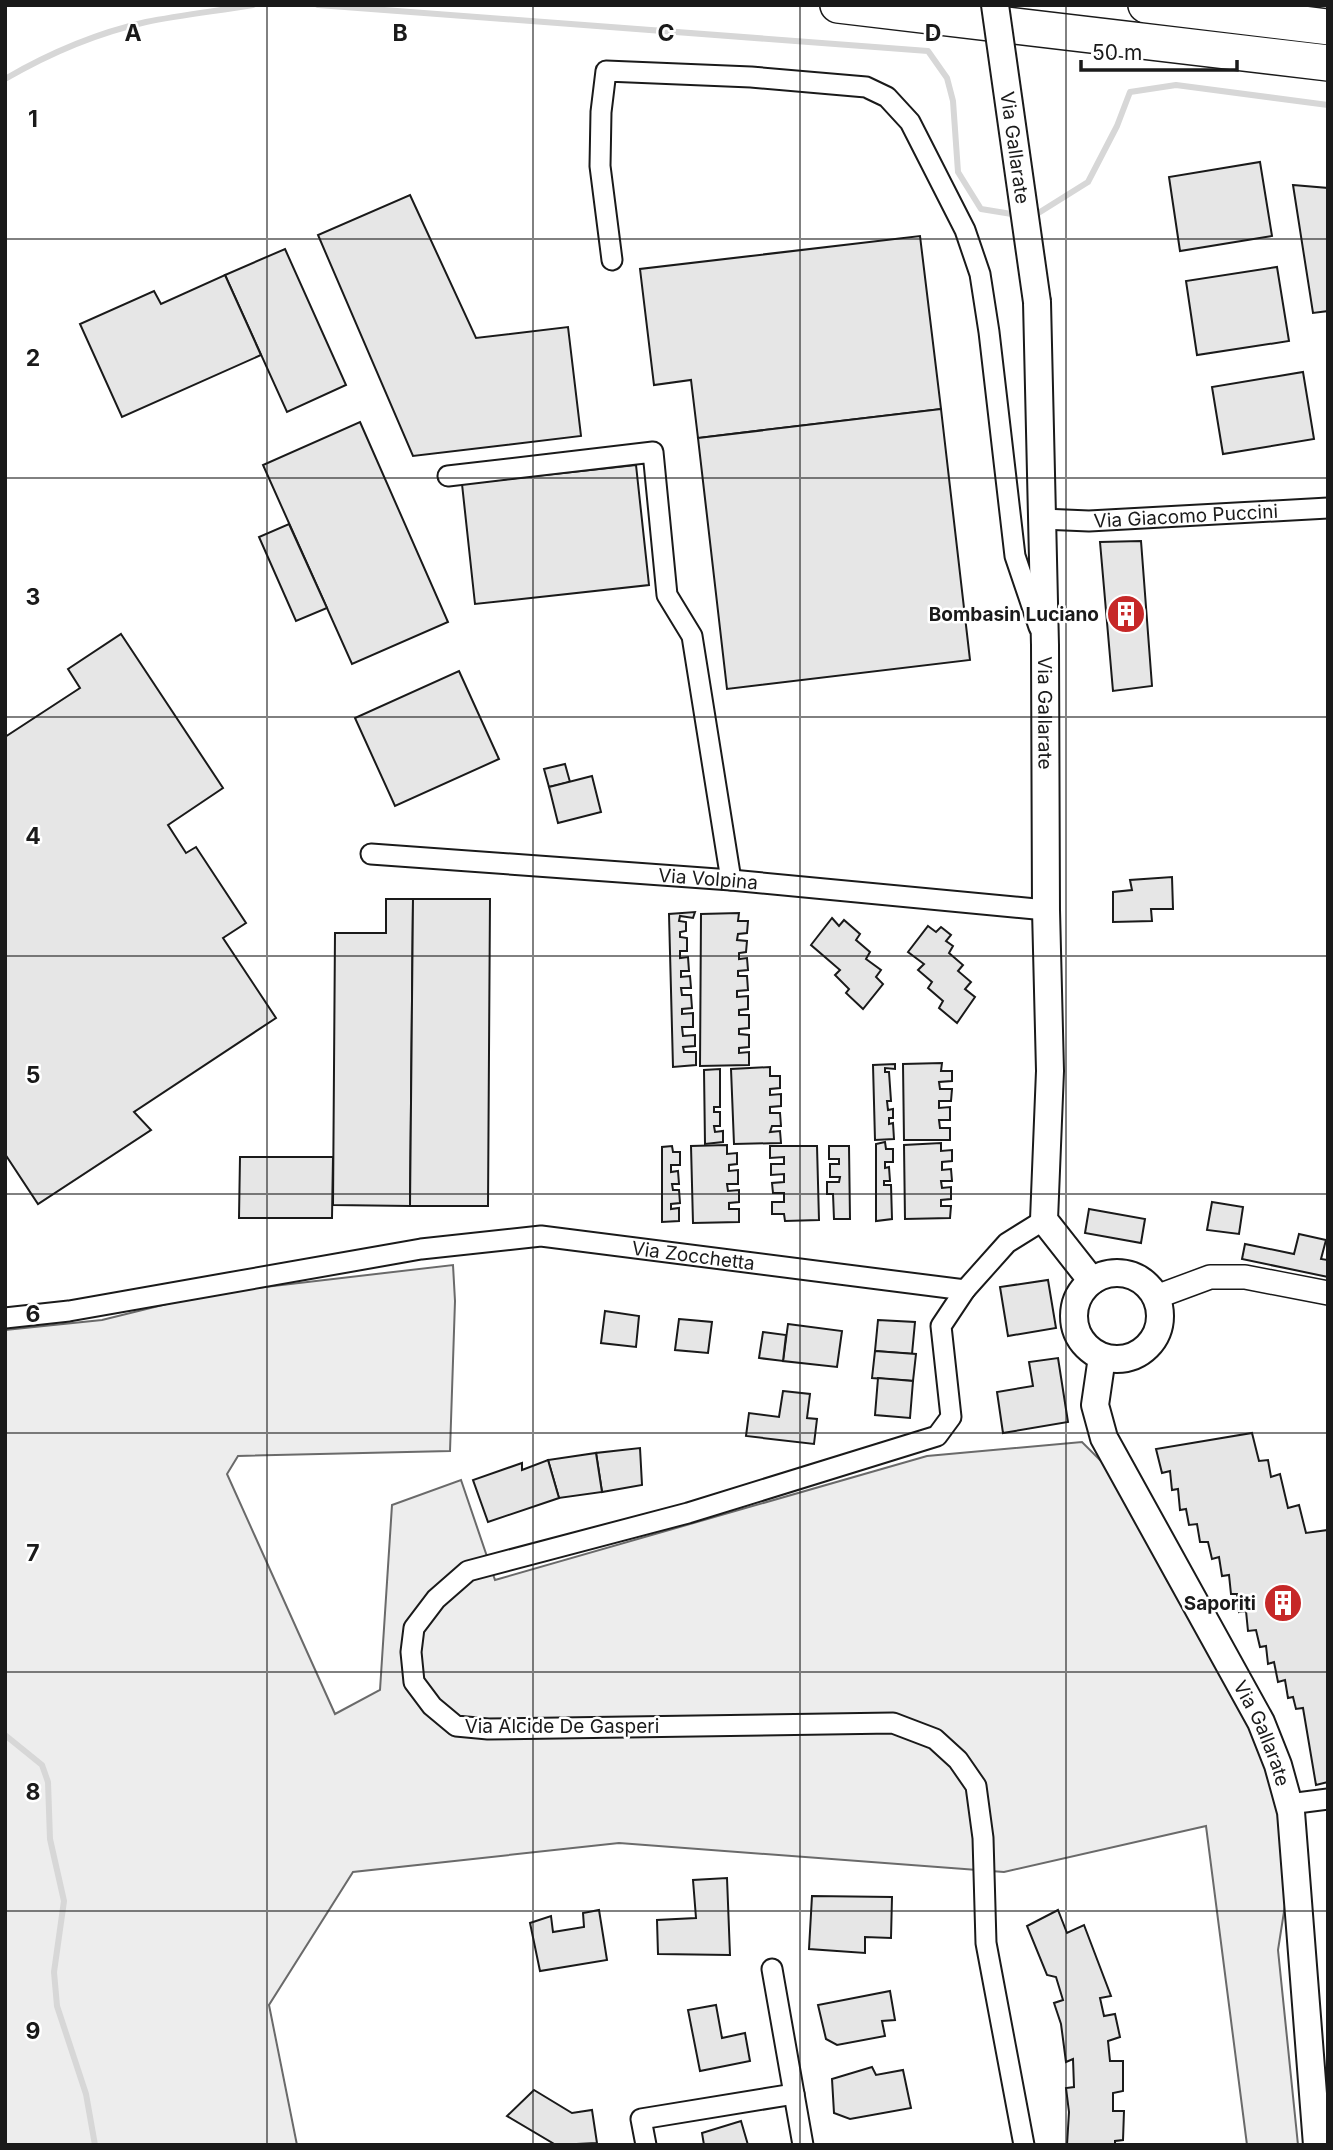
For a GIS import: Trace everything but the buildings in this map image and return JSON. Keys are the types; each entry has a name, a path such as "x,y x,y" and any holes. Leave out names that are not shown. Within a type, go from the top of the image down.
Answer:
{"highway":[{"path":"838,5 1328,63"},
{"path":"1146,5 1328,27"}],"main road":[{"name":"Via Gallarate","path":"995,5 1037,302 1045,645 1046,910 1050,1071 1044,1220"},
{"path":"1044,1220 1092,1281"},
{"path":"1128,1274 1149,1287 1156,1297 1160,1309 1157,1335 1140,1353 1128,1358 1115,1360 1091,1351 1081,1341 1075,1329 1076,1302 1092,1281 1104,1275 1128,1274"},
{"name":"Via Gallarate","path":"1102,1357 1095,1405 1104,1438 1261,1722 1278,1765 1289,1804 1317,2145"}],"street":[{"path":"612,260 600,166 601,112 606,71 751,77 866,87 887,97 911,122 937,171 965,230 980,274 1015,556 1045,645"},
{"path":"448,476 653,452 667,595 692,636 731,880"},
{"name":"Via Giacomo Puccini","path":"1042,519 1089,521 1328,509"},
{"name":"Via Volpina","path":"370,854 731,880 1046,910"},
{"name":"Via Alcide De Gasperi","path":"1024,2145 986,1943 983,1838 976,1786 958,1760 936,1739 893,1723 488,1729 456,1726 432,1706 414,1682 411,1652 414,1628 436,1599 468,1571 688,1513 937,1436 951,1417 941,1326 965,1290 1007,1243 1044,1220"},
{"name":"Via Zocchetta","path":"5,1318 69,1311 421,1249 541,1236 965,1290"},
{"path":"1156,1297 1210,1277 1245,1277 1328,1293"},
{"path":"1289,1804 1328,1799"},
{"path":"772,1969 803,2145"},
{"path":"646,2145 641,2119 794,2094"}],"shaded area":[{"path":"453,1265 455,1301 450,1451 238,1456 227,1474 335,1714 380,1690 392,1505 461,1480 495,1580 927,1456 1082,1442 1107,1467 1168,1582 1221,1665 1254,1730 1284,1812 1291,1867 1278,1950 1298,2145 1247,2145 1206,1826 1004,1872 619,1843 353,1872 269,2005 297,2145 5,2145 5,1330 102,1320 231,1291"}],"waterway":[{"path":"5,79 38,61 109,32 159,20 253,5"},
{"path":"318,5 928,51 947,78 953,101 958,172 981,209 1018,215"},
{"path":"1032,217 1088,182 1117,126 1130,92 1176,85 1328,105"},
{"path":"5,1735 42,1765 48,1782 50,1839 64,1901 54,1972 57,2006 86,2094 95,2145"}],"place":[{"name":"Bombasin Luciano","path":"1126,614"},
{"name":"Saporiti","path":"1283,1603"}]}
